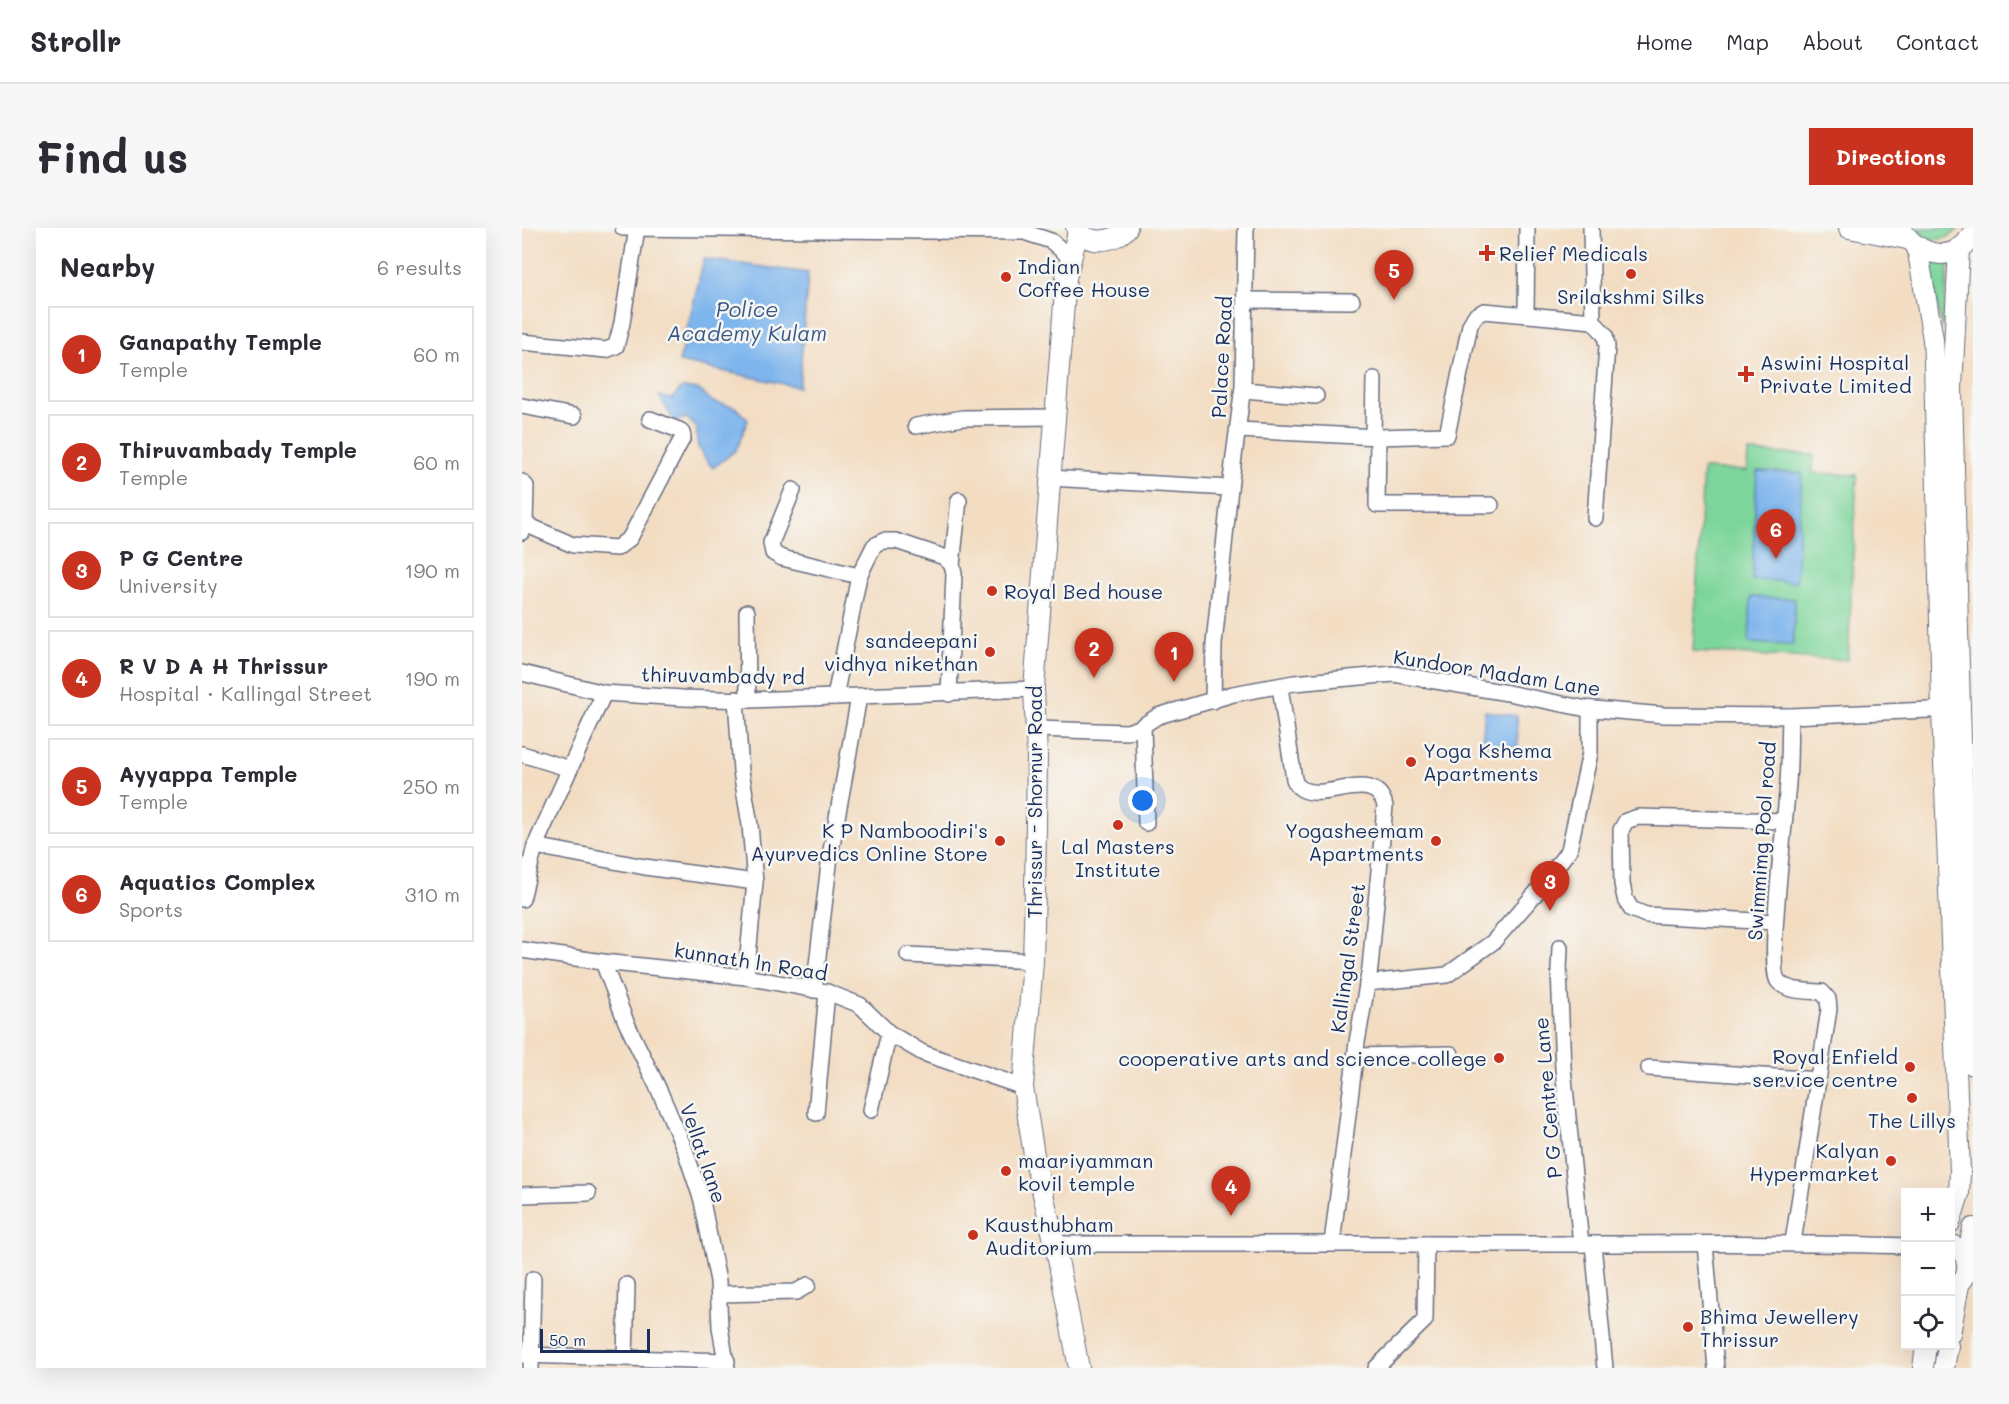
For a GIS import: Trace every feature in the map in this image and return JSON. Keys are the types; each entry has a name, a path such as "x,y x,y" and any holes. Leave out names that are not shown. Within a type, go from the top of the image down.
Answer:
{"main road":[{"path":"1077,230 1092,239 1102,241 1118,236 1127,228"},
{"path":"1849,228 1908,238 1938,254 1949,252 1969,237"},
{"name":"Thrissur - Shornur Road","path":"1077,230 1066,278 1034,689 1036,729 1035,890 1033,962 1023,1087 1035,1161 1055,1244 1079,1368"},
{"path":"1944,404 1952,379 1969,237"},
{"path":"1908,238 1933,339 1944,404 1948,562 1958,676 1951,709 1960,1172 1959,1194 1955,1207"},
{"path":"1951,709 1973,1065"},
{"path":"1955,1287 1968,1273 1967,1258 1973,1228"},
{"path":"1955,1247 1963,1251 1967,1258"},
{"path":"1923,1368 1925,1350"},
{"path":"1944,1368 1947,1350"}],"street":[{"path":"623,228 1024,232 1051,241 1072,259"},
{"path":"522,342 606,350 616,346 622,323 637,228"},
{"name":"Palace Road","path":"1213,701 1214,644 1243,390 1246,228"},
{"path":"1526,315 1527,228"},
{"path":"1591,228 1593,321 1605,336 1608,346 1595,518"},
{"path":"1245,300 1352,302"},
{"path":"1238,430 1375,437 1447,435 1470,325 1475,316 1484,311 1593,321"},
{"path":"1374,379 1377,505 1491,505"},
{"path":"1243,390 1316,396"},
{"path":"522,406 574,416"},
{"path":"916,426 963,418 1054,417"},
{"path":"522,482 526,486 524,528 573,545 617,548 630,538 682,437 679,430 650,419"},
{"path":"1049,478 1230,488"},
{"path":"793,490 771,543 773,552 782,558 859,576"},
{"path":"949,694 954,574 952,565 959,500"},
{"path":"835,698 859,576 874,546 883,541 896,541 944,557 952,565"},
{"path":"746,977 755,882 750,825 741,771 747,612"},
{"name":"thiruvambady rd","path":"522,673 604,693 742,700 1034,689"},
{"name":"Kundoor Madam Lane","path":"1036,729 1127,732 1167,713 1233,694 1327,680 1394,674 1590,709 1664,715 1790,716 1951,709"},
{"name":"Kallingal Street","path":"1280,687 1294,779 1299,787 1311,792 1375,789 1383,796 1385,807 1367,983 1355,1056 1332,1243"},
{"path":"522,900 535,846 604,693"},
{"path":"816,1113 820,991 830,856 859,697"},
{"path":"1367,983 1447,975 1493,942 1536,893 1569,850 1590,753 1590,709"},
{"name":"Swimmimg Pool road","path":"1790,716 1788,793 1775,922 1774,968 1777,980 1786,987 1821,992 1828,999 1829,1009 1818,1080"},
{"path":"1143,726 1146,823"},
{"path":"522,754 570,769"},
{"path":"1775,922 1646,915 1631,909 1625,898 1622,884 1621,830 1626,821 1638,817 1784,821"},
{"path":"535,846 645,867 755,882"},
{"name":"P G Centre Lane","path":"1560,947 1563,1068 1605,1368"},
{"name":"kunnath ln Road","path":"522,950 603,962 746,977 820,991 860,1005 889,1032 923,1053 1023,1087"},
{"path":"908,955 1033,962"},
{"name":"Vellat lane","path":"603,962 626,1022 685,1150 702,1201 716,1267 720,1327 727,1365"},
{"path":"871,1110 889,1032"},
{"path":"1355,1056 1451,1054"},
{"path":"1649,1068 1818,1080 1793,1242"},
{"path":"522,1195 588,1193"},
{"path":"1055,1244 1793,1242 1901,1246"},
{"path":"1376,1368 1425,1320 1426,1244"},
{"path":"1705,1244 1716,1368"},
{"path":"533,1279 528,1360 625,1358 646,1363 727,1365"},
{"path":"625,1358 627,1285"},
{"path":"719,1294 796,1292 807,1285"}],"green space":[{"path":"1917,228 1959,228 1949,236 1938,240 1927,237"},
{"path":"1929,263 1949,263 1942,329"},
{"path":"1748,452 1814,455 1813,473 1857,475 1848,660 1693,652 1703,469 1747,471"}],"water":[{"name":"Police Academy Kulam","path":"704,259 808,273 799,387 679,362"},
{"path":"682,388 698,389 713,402 735,407 748,420 736,450 713,468 699,450 697,428 687,418 674,421 659,396 671,399"},
{"path":"1757,471 1802,473 1796,582 1752,580"},
{"path":"1751,597 1795,599 1793,645 1749,643"},
{"path":"1485,711 1517,716 1518,747 1482,743"}],"place":[{"name":"Relief Medicals","path":"1487,253"},
{"name":"Srilakshmi Silks","path":"1631,274"},
{"name":"Indian Coffee House","path":"1006,277"},
{"name":"Ayyappa Temple","path":"1394,300"},
{"name":"Aswini Hospital Private Limited","path":"1746,374"},
{"name":"Aquatics Complex","path":"1776,559"},
{"name":"Royal Bed house","path":"992,591"},
{"name":"sandeepani vidhya nikethan","path":"990,652"},
{"name":"Thiruvambady Temple","path":"1094,678"},
{"name":"Ganapathy Temple","path":"1174,682"},
{"name":"Yoga Kshema Apartments","path":"1411,762"},
{"name":"Lal Masters Institute","path":"1118,825"},
{"name":"K P Namboodiri's Ayurvedics Online Store","path":"1000,841"},
{"name":"Yogasheemam Apartments","path":"1436,841"},
{"name":"P G Centre","path":"1550,911"},
{"name":"cooperative arts and science college","path":"1499,1058"},
{"name":"Royal Enfield service centre","path":"1910,1067"},
{"name":"The Lillys","path":"1912,1098"},
{"name":"Kalyan Hypermarket","path":"1891,1161"},
{"name":"maariyamman kovil temple","path":"1006,1171"},
{"name":"R V D A H Thrissur","path":"1231,1216"},
{"name":"Kausthubham Auditorium","path":"973,1235"},
{"name":"Bhima Jewellery Thrissur","path":"1688,1327"}]}
